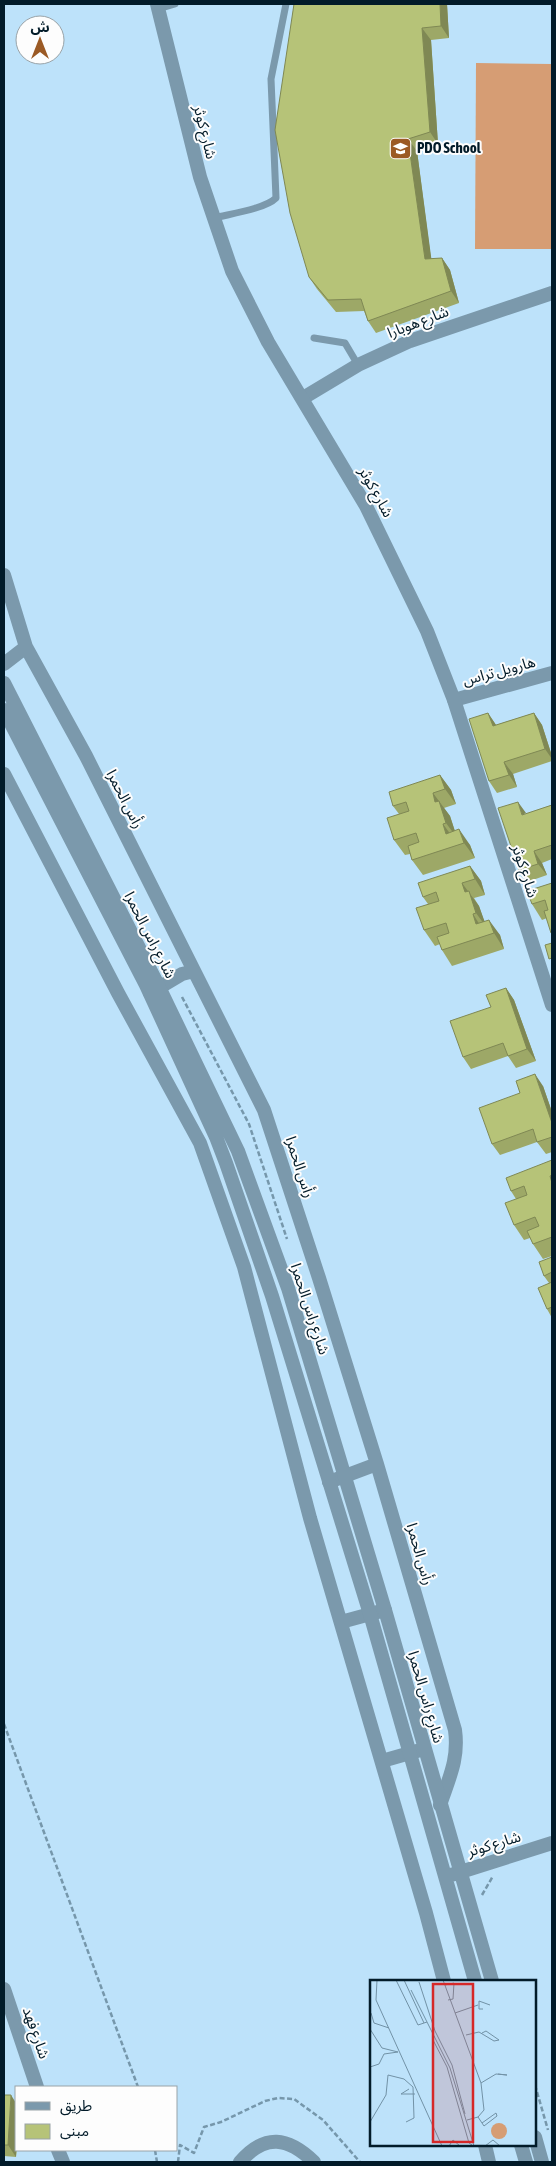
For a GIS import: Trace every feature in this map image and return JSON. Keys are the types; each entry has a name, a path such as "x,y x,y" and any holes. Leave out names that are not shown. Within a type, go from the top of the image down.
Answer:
{"street":[{"name":"شارع كوثر","path":"157,6 200,177 232,271 268,342 366,506 427,631 454,700 552,1005"},
{"name":"شارع هوبارا","path":"302,398 358,365 410,341 552,293"},
{"name":"رأس الحمرا","path":"4,575 26,647 86,756 264,1110 377,1464 454,1730 457,1747 455,1761 440,1805"},
{"path":"4,664 26,647"},
{"name":"هارويل تراس","path":"454,700 552,673"},
{"name":"شارع راس الحمرا","path":"4,683 8,716 154,990 222,1134 370,1614 417,1751 440,1805 492,1980"},
{"path":"4,774 118,993 200,1142 244,1267 308,1508 426,1912 444,1980"},
{"path":"154,990 182,974 194,971"},
{"path":"200,1142 222,1134"},
{"name":"شارع راس الحمرا","path":"222,1134 238,1151 288,1288 385,1610 445,1877 475,1980"},
{"path":"329,1482 377,1464"},
{"path":"341,1622 385,1610"},
{"path":"382,1761 417,1751"},
{"name":"شارع كوثر","path":"445,1877 552,1843"},
{"name":"شارع فهد","path":"4,1989 37,2086"},
{"path":"240,2162 251,2149 275,2140 301,2149 314,2162"},
{"path":"536,2141 542,2162"},
{"path":"485,2146 489,2162"},
{"path":"521,2146 526,2162"}],"lane":[{"path":"157,6 175,4"},
{"path":"214,218 250,209 273,201 276,198 271,79 286,4"},
{"path":"314,338 345,343 358,365"}],"path":[{"path":"4,1724 138,2086"},
{"path":"536,2088 550,2137"},
{"path":"178,2162 180,2145 194,2153 204,2127 221,2122 265,2101 278,2098 294,2099 323,2120 360,2162"}],"shaded area":[{"path":"476,63 552,64 552,249 475,249"}],"building":[{"path":"294,4 440,4 441,26 422,28 430,132 408,139 425,259 442,258 451,291 368,321 361,299 328,300 309,277 290,213 275,130"},
{"path":"488,713 493,726 534,713 545,749 504,762 509,775 489,781 469,719"},
{"path":"440,775 445,789 433,793 435,802 439,801 446,823 443,824 446,834 459,829 464,843 412,860 408,846 419,842 416,833 394,840 387,818 409,811 406,802 393,806 389,792"},
{"path":"518,802 522,815 552,805 552,845 534,851 538,864 519,870 498,808"},
{"path":"470,866 475,879 462,883 465,892 469,891 476,913 473,914 476,924 489,920 494,933 442,950 437,937 449,933 446,923 424,930 416,908 439,901 436,892 423,897 418,883"},
{"path":"552,883 551,933 544,911 548,910 545,900 532,904 527,891"},
{"path":"552,943 552,958 549,959 545,945"},
{"path":"506,988 527,1049 508,1056 503,1043 463,1057 450,1021 491,1007 486,995"},
{"path":"535,1074 552,1123 552,1137 537,1142 533,1129 492,1144 479,1108 520,1093 516,1081"},
{"path":"552,1160 552,1175 550,1176 552,1183 552,1237 533,1244 527,1231 539,1226 535,1217 514,1225 505,1203 527,1195 524,1186 511,1191 506,1178"},
{"path":"552,1257 552,1272 544,1276 539,1262"},
{"path":"552,1282 552,1307 547,1309 538,1288"},
{"path":"4,2095 11,2095 8,2145 4,2145"}],"place":[{"name":"PDO School","path":"401,148"}]}
